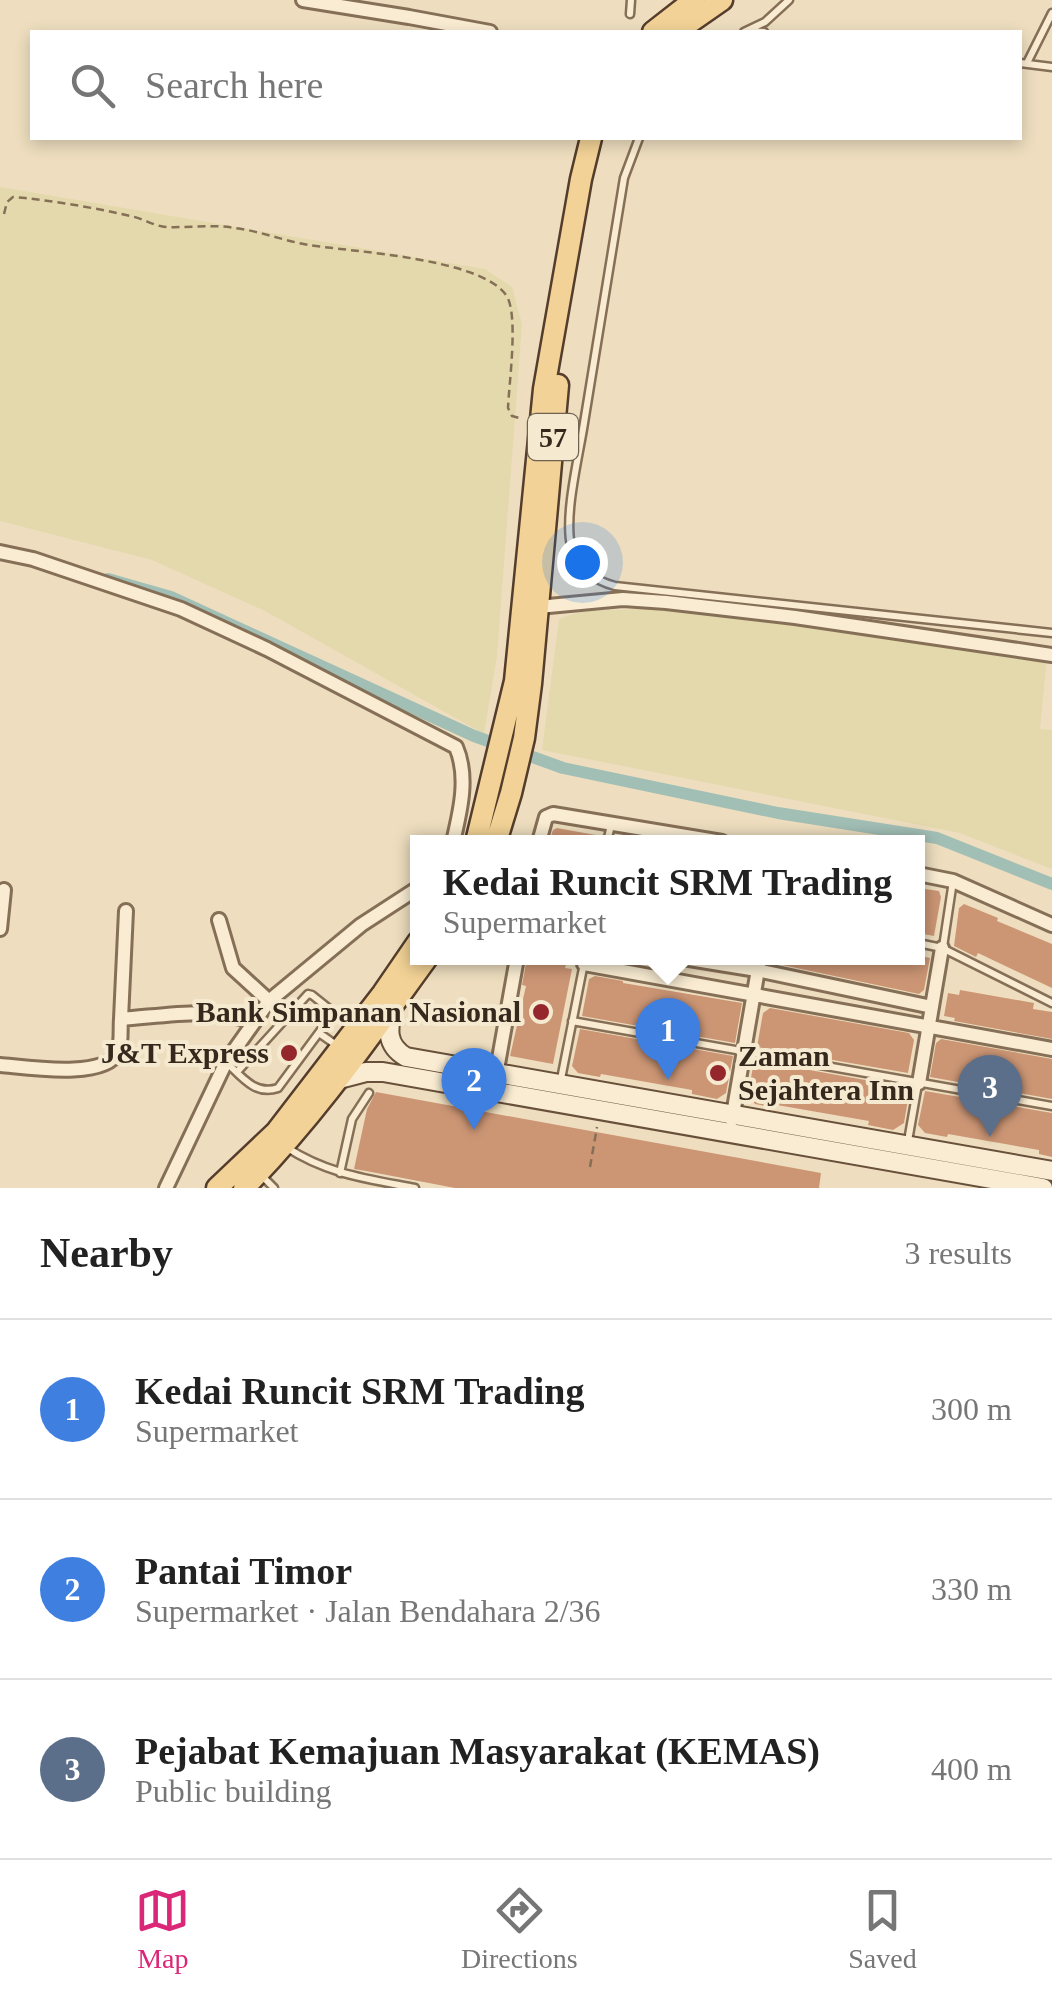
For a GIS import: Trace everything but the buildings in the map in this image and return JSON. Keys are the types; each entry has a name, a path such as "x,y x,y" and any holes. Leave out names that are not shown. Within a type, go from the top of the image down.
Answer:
{"main road":[{"path":"656,30 694,0"},
{"path":"679,30 722,0"},
{"name":"57","path":"498,835 511,794 515,681 540,424 580,178 590,140"},
{"name":"57","path":"478,835 490,784 513,738 531,684 556,397 591,186 602,140"},
{"path":"217,1188 276,1132 410,954"},
{"path":"259,1183 340,1080 422,965"}],"street":[{"path":"303,0 480,30"},
{"path":"0,552 33,559 181,609 456,747 462,771 462,803 455,835"},
{"path":"538,606 623,600 666,602 1052,654"},
{"path":"541,835 546,817 553,814 679,835"},
{"path":"925,875 953,881 1052,924"},
{"path":"0,928 4,890"},
{"path":"166,1188 254,1022 269,1001 361,926 410,893"},
{"path":"0,1065 64,1070 97,1066 114,1057 119,1049 126,911"},
{"path":"219,920 233,968 269,1001"},
{"path":"918,1083 942,948"},
{"path":"494,1083 517,965"},
{"path":"609,965 1052,1049"},
{"path":"731,1124 759,965"},
{"path":"761,965 777,974 932,1007"},
{"path":"773,998 777,974"},
{"path":"393,1004 388,1036 396,1051 494,1083"},
{"path":"120,1019 215,1013 233,1014 254,1022"},
{"path":"340,1080 382,1072 494,1083 905,1154 1052,1171"},
{"path":"905,1154 953,1180 1043,1188"}],"lane":[{"path":"630,14 632,0"},
{"path":"750,30 789,0"},
{"path":"1052,13 1023,63 1052,66"},
{"path":"638,140 624,178 576,470 572,548 589,574 614,586 1052,632"},
{"path":"609,835 611,824"},
{"path":"942,948 953,881"},
{"path":"925,945 942,948 1052,1003"},
{"path":"559,1094 583,965"},
{"path":"308,994 332,1011 278,1088 256,1089 231,1067 308,994"},
{"path":"572,1022 1052,1106"},
{"path":"318,1033 340,1047"},
{"path":"905,1154 918,1083"},
{"path":"340,1173 352,1119 369,1092"},
{"path":"285,1146 308,1162 340,1173 415,1188"}],"path":[{"path":"4,214 13,196 130,216 164,227 236,228 304,244 432,262 489,281 509,298 512,340 508,408 512,416 540,424"},
{"path":"590,1167 597,1126"}],"shaded area":[{"path":"0,187 485,269 512,287 522,324 497,656 484,734 265,611 152,560 0,521"},
{"path":"670,608 1047,658 1040,729 1052,730 1052,869 960,833 542,750 559,619 582,611"}],"waterway":[{"path":"108,579 171,597 474,736 563,768 778,813 918,835"},
{"path":"925,836 1052,884"}],"place":[{"name":"Bank Simpanan Nasional","path":"541,1012"},
{"name":"J&T Express","path":"289,1053"},
{"name":"Zaman Sejahtera Inn","path":"718,1073"},
{"name":"Kedai Runcit SRM Trading","path":"668,1080"},
{"name":"Pantai Timor","path":"474,1130"},
{"name":"Pejabat Kemajuan Masyarakat (KEMAS)","path":"990,1137"}]}
